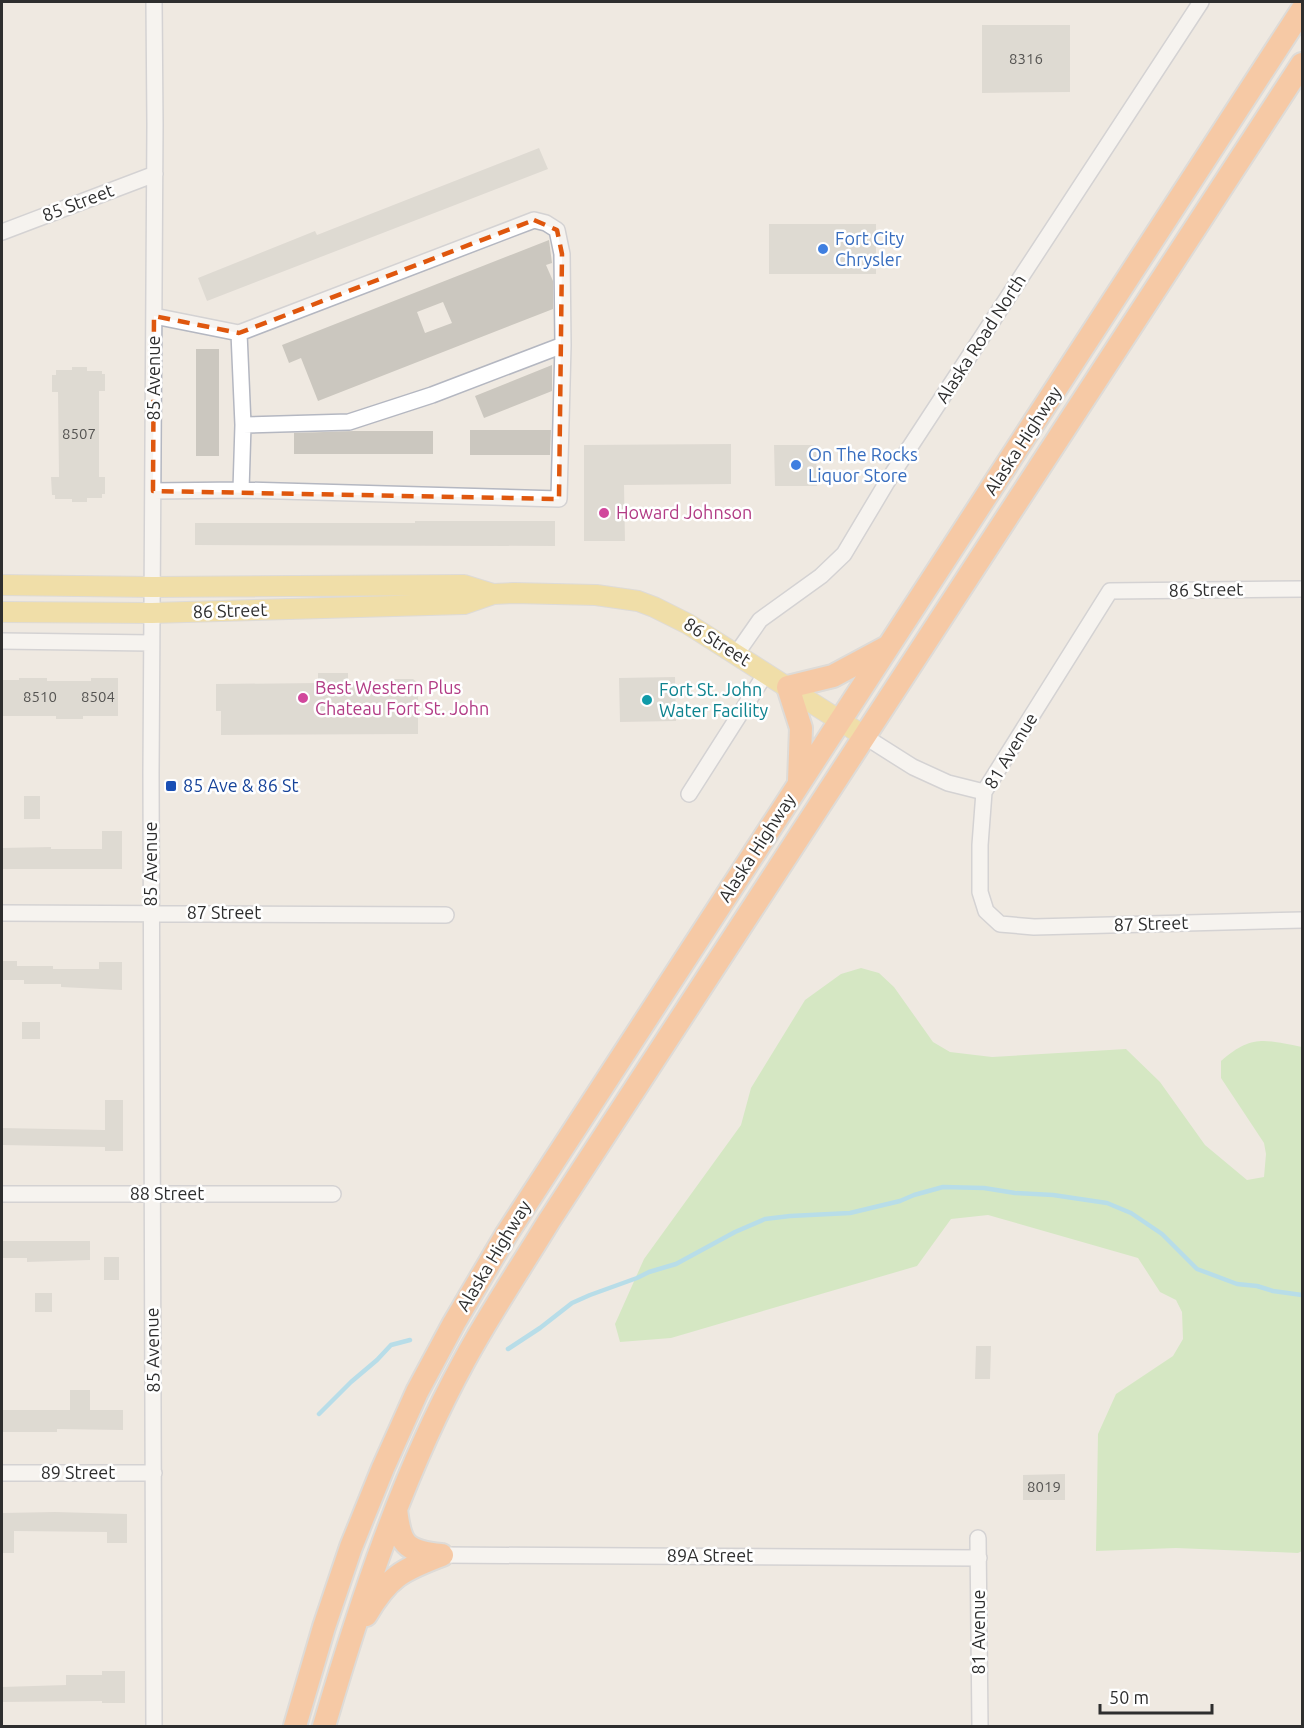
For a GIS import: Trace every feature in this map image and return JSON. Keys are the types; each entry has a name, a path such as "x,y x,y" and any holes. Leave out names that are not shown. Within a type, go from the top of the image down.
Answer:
{"highway":[{"name":"Alaska Highway","path":"295,1726 351,1546 417,1392 448,1333 506,1234 1302,10"},
{"name":"Alaska Highway","path":"324,1726 371,1574 396,1507 464,1362 501,1299 549,1221 1302,64"},
{"path":"799,783 801,728 788,687 833,676 889,646"},
{"path":"396,1507 399,1534 408,1546 420,1553 442,1555"},
{"path":"348,1646 377,1595 387,1583 401,1572 442,1555"}],"main road":[{"name":"86 Street","path":"2,585 153,587 464,585 493,594 576,593 638,601 669,613 737,653 864,736"},
{"name":"86 Street","path":"2,612 152,613 464,604 493,594"}],"street":[{"name":"85 Avenue","path":"154,2 155,174 151,643 154,1726"},
{"name":"Alaska Road North","path":"737,653 760,620 836,564 853,542 887,482 1202,2"},
{"name":"85 Street","path":"2,232 155,174"},
{"path":"153,491 241,490 559,499 563,345 562,254 557,230 546,223 534,220 239,333 154,316"},
{"path":"239,333 243,425 241,490"},
{"path":"243,425 349,422 432,395 563,345"},
{"name":"86 Street","path":"1110,591 1302,589"},
{"name":"81 Avenue","path":"1000,924 986,911 980,892 980,845 984,792 1110,591"},
{"path":"2,641 151,643"},
{"path":"688,794 766,673"},
{"name":"86 Street","path":"864,736 913,767 948,783 984,792"},
{"name":"87 Street","path":"2,912 446,915"},
{"name":"87 Street","path":"1000,924 1034,927 1302,920"},
{"name":"88 Street","path":"2,1194 333,1194"},
{"name":"89 Street","path":"2,1473 154,1473"},
{"name":"81 Avenue","path":"978,1538 980,1726"},
{"name":"89A Street","path":"442,1555 979,1558"}],"highlighted area":[{"path":"534,220 557,230 562,254 559,499 153,491 154,316 239,333"}],"green space":[{"path":"861,968 879,973 894,987 933,1042 950,1052 992,1057 1126,1049 1160,1082 1205,1145 1247,1180 1264,1177 1266,1154 1264,1143 1221,1078 1221,1061 1242,1046 1259,1041 1302,1047 1302,1551 1298,1553 1176,1548 1096,1551 1098,1434 1116,1394 1173,1356 1183,1339 1182,1312 1176,1300 1160,1292 1138,1258 988,1215 951,1219 917,1266 671,1338 620,1342 615,1324 644,1259 741,1125 751,1088 805,1000 841,974"}],"building":[{"path":"982,25 1070,25 1070,92 982,93"},
{"path":"539,148 548,169 207,301 198,278 315,231 317,235"},
{"name":"Fort City Chrysler","path":"769,224 876,224 876,274 769,274"},
{"path":"549,240 552,263 546,265 553,281 553,309 318,401 301,358 289,363 282,345","holes":["443,302 452,323 425,333 417,312"]},
{"path":"196,349 219,349 219,456 196,456"},
{"path":"552,365 552,391 484,418 475,396"},
{"path":"72,367 87,367 87,371 102,371 102,374 105,374 105,391 99,391 99,477 105,477 105,494 102,494 102,498 87,498 87,502 55,499 55,495 52,495 51,477 59,477 58,392 52,392 52,375 56,375 56,370 72,370"},
{"path":"470,430 551,430 550,455 470,455"},
{"path":"433,431 433,454 294,454 294,433"},
{"name":"Howard Johnson","path":"731,444 731,484 624,485 625,541 584,541 584,445"},
{"name":"On The Rocks Liquor Store","path":"774,445 816,445 817,486 775,486"},
{"path":"415,521 555,521 555,546 195,545 195,523 415,523"},
{"name":"Best Western Plus Chateau Fort St. John","path":"318,673 348,673 348,685 389,685 389,679 413,679 418,683 418,734 221,735 221,711 216,711 216,684 318,683"},
{"name":"Fort St. John Water Facility","path":"675,677 676,721 620,722 619,678"},
{"path":"19,678 47,678 47,681 91,681 91,678 118,678 118,716 56,719 56,716 2,716 2,680 19,680"},
{"path":"24,796 40,796 40,819 24,819"},
{"path":"102,831 122,831 122,869 2,869 2,848 102,849"},
{"path":"2,961 17,961 17,966 53,966 53,969 99,969 99,962 122,962 122,990 61,987 61,984 24,984 24,980 2,980"},
{"path":"22,1022 40,1022 40,1039 22,1039"},
{"path":"105,1100 123,1100 123,1151 105,1151 105,1147 2,1145 2,1128 105,1130"},
{"path":"2,1241 90,1241 90,1260 27,1262 27,1258 2,1258"},
{"path":"104,1257 119,1257 119,1280 104,1280"},
{"path":"35,1293 52,1293 52,1312 35,1312"},
{"path":"976,1346 991,1346 990,1379 975,1379"},
{"path":"70,1390 90,1390 90,1410 123,1410 123,1430 57,1429 57,1432 2,1432 2,1410 70,1410"},
{"path":"1065,1474 1065,1500 1023,1500 1023,1475"},
{"path":"2,1513 127,1514 127,1543 107,1543 107,1532 14,1531 14,1553 2,1553"},
{"path":"102,1671 125,1671 125,1703 102,1703 102,1701 2,1702 2,1687 66,1685 66,1675 102,1675"}],"waterway":[{"path":"508,1349 572,1303 649,1272 676,1264 735,1232 765,1219 850,1213 900,1201 943,1187 984,1188 1107,1203 1131,1213 1162,1234 1197,1269 1237,1284 1302,1295"},
{"path":"319,1414 391,1345 410,1340"}],"place":[{"name":"Fort City Chrysler","path":"823,249"},
{"name":"On The Rocks Liquor Store","path":"796,465"},
{"name":"Howard Johnson","path":"604,513"},
{"name":"Best Western Plus Chateau Fort St. John","path":"303,698"},
{"name":"Fort St. John Water Facility","path":"647,700"},
{"name":"85 Ave & 86 St","path":"171,786"}]}
